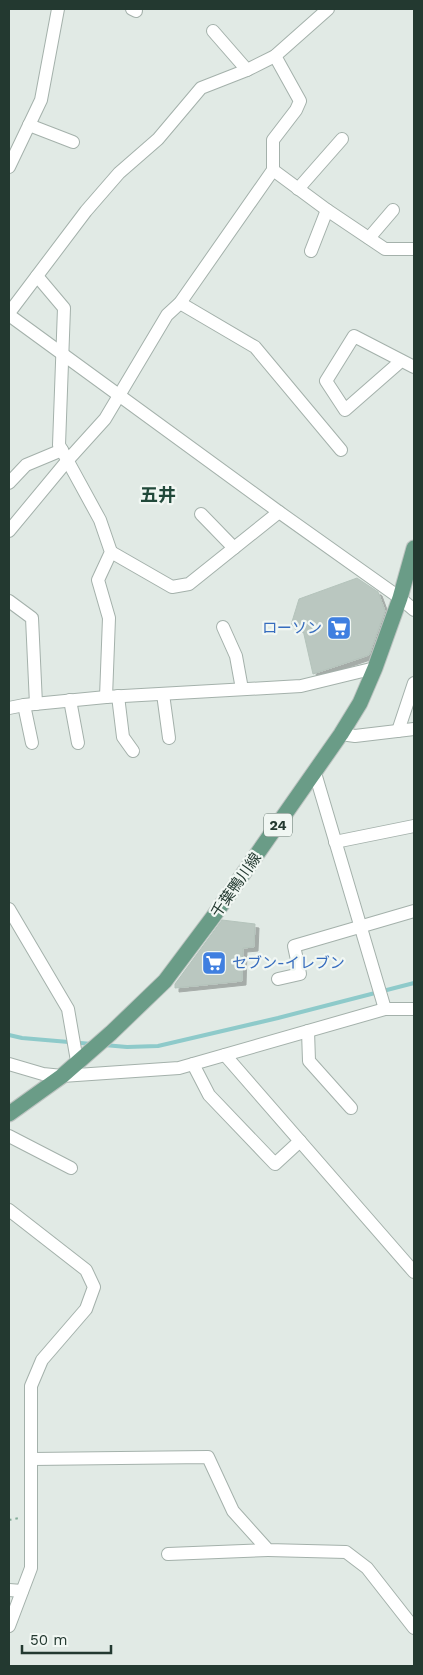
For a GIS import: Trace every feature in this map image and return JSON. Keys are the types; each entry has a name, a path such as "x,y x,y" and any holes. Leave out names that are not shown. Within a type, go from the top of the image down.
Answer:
{"main road":[{"name":"千葉鴨川線","path":"9,1114 62,1076 164,981 213,917 341,734 360,703 375,668 400,598 414,548"}],"street":[{"path":"9,167 41,100 58,9"},
{"path":"328,9 275,56 247,70 201,88 158,138 114,180 86,212 9,314 414,610"},
{"path":"213,30 247,70"},
{"path":"9,531 64,456 104,419 167,315 180,303 273,170 273,140 296,110 300,101 275,56"},
{"path":"29,125 73,142"},
{"path":"298,189 342,139"},
{"path":"273,170 326,210 385,249 414,249"},
{"path":"311,251 326,210"},
{"path":"369,238 392,210"},
{"path":"37,276 64,308 59,445 100,520 111,552 172,587 193,582 279,512"},
{"path":"180,303 254,347 341,450"},
{"path":"401,361 345,410 326,381 354,336 414,367"},
{"path":"9,483 26,465 64,456"},
{"path":"201,514 234,548"},
{"path":"111,552 98,580 108,618 112,697 123,737 133,751"},
{"path":"9,602 32,618 30,704 32,743"},
{"path":"223,628 236,656 242,689"},
{"path":"9,708 70,700 301,686 375,668"},
{"path":"398,731 414,683"},
{"path":"163,694 170,738"},
{"path":"70,700 78,744"},
{"path":"341,734 355,736 414,729"},
{"path":"314,773 385,1009"},
{"path":"335,842 414,826"},
{"path":"9,909 68,1009 78,1062"},
{"path":"278,979 300,974 294,946 414,911"},
{"path":"9,1064 43,1074 62,1076 179,1068 385,1009 414,1009"},
{"path":"308,1031 309,1062 351,1108"},
{"path":"225,1055 414,1272"},
{"path":"193,1064 209,1095 275,1164 300,1141"},
{"path":"9,1136 71,1168"},
{"path":"9,1210 86,1270 94,1287 86,1308 42,1360 31,1386 31,1568 9,1626"},
{"path":"32,1459 208,1457 233,1511 268,1550"},
{"path":"168,1554 268,1550 346,1552 367,1568 414,1627"},
{"path":"9,1590 22,1591"}],"building":[{"name":"ローソン","path":"357,578 378,592 385,611 369,655 313,674 303,630 291,625 299,599"},
{"name":"セブン-イレブン","path":"222,920 255,924 254,947 243,948 242,981 175,988 175,984"}],"waterway":[{"path":"104,1045 127,1047 158,1046 414,983"},
{"path":"9,1035 22,1038 92,1044"}],"place":[{"name":"ローソン","path":"339,628"},
{"name":"セブン-イレブン","path":"214,963"}],"district":[{"name":"五井","path":"158,495"}]}
